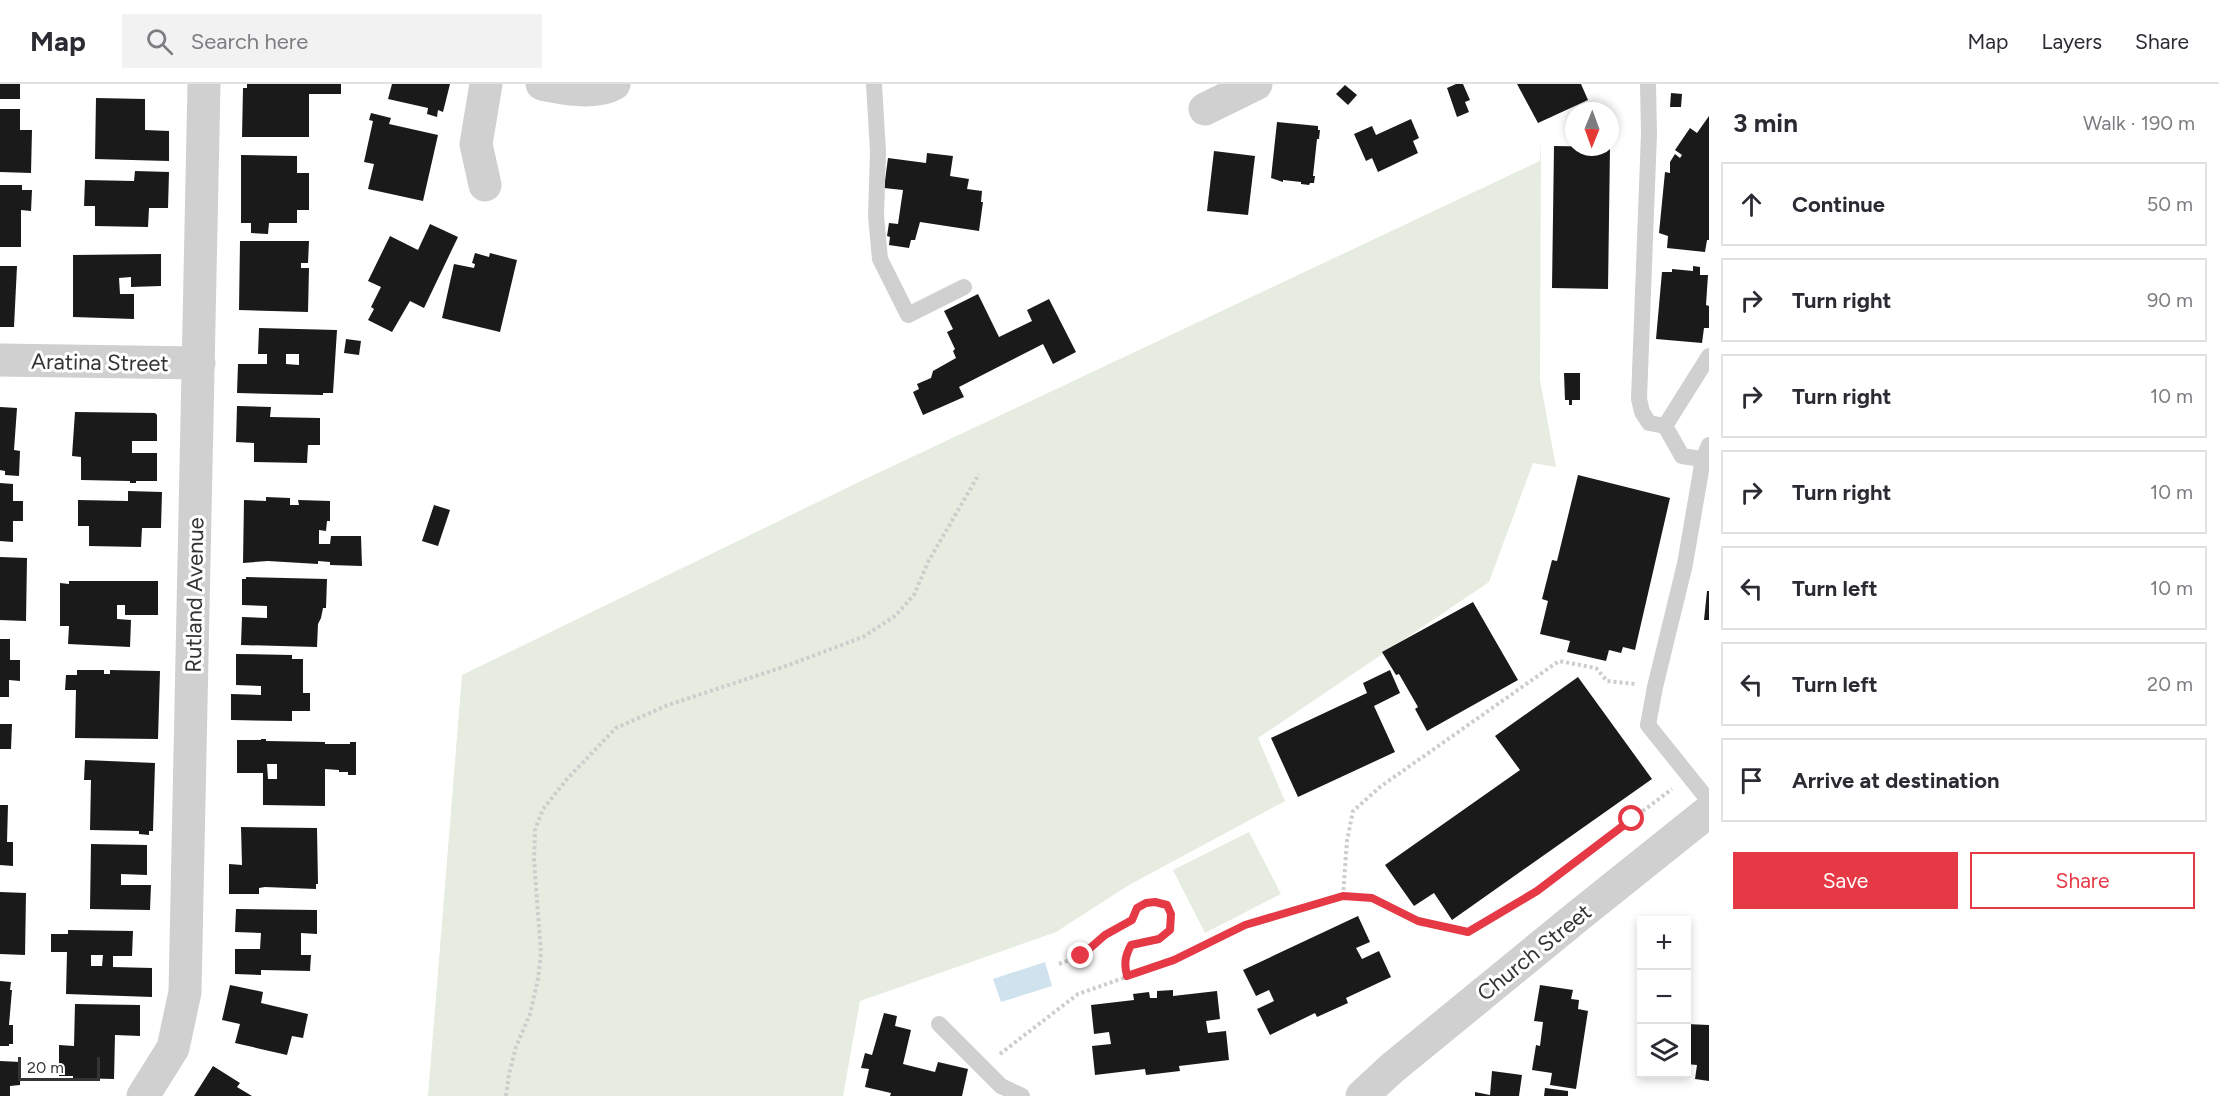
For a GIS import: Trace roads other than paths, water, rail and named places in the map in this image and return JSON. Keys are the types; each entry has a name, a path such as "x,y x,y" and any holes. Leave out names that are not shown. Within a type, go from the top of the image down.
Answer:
{"street":[{"name":"Rutland Avenue","path":"143,1096 173,1048 185,992 204,84"},
{"path":"485,185 476,144 486,84"},
{"path":"542,84 567,89 607,88 614,84"},
{"path":"1205,109 1256,84"},
{"name":"Aratina Street","path":"0,360 199,363"},
{"name":"Church Street","path":"1362,1096 1391,1069 1709,811"}],"lane":[{"path":"874,84 878,152 876,216 880,259 908,315 964,287"},
{"path":"1648,84 1649,133 1639,399 1642,412 1649,423 1665,426 1682,456 1707,455 1648,725 1709,801"},
{"path":"1665,426 1709,356"},
{"path":"939,1024 1001,1086 1022,1096"}],"water":[{"path":"1045,962 1052,986 1001,1002 993,979"}]}
